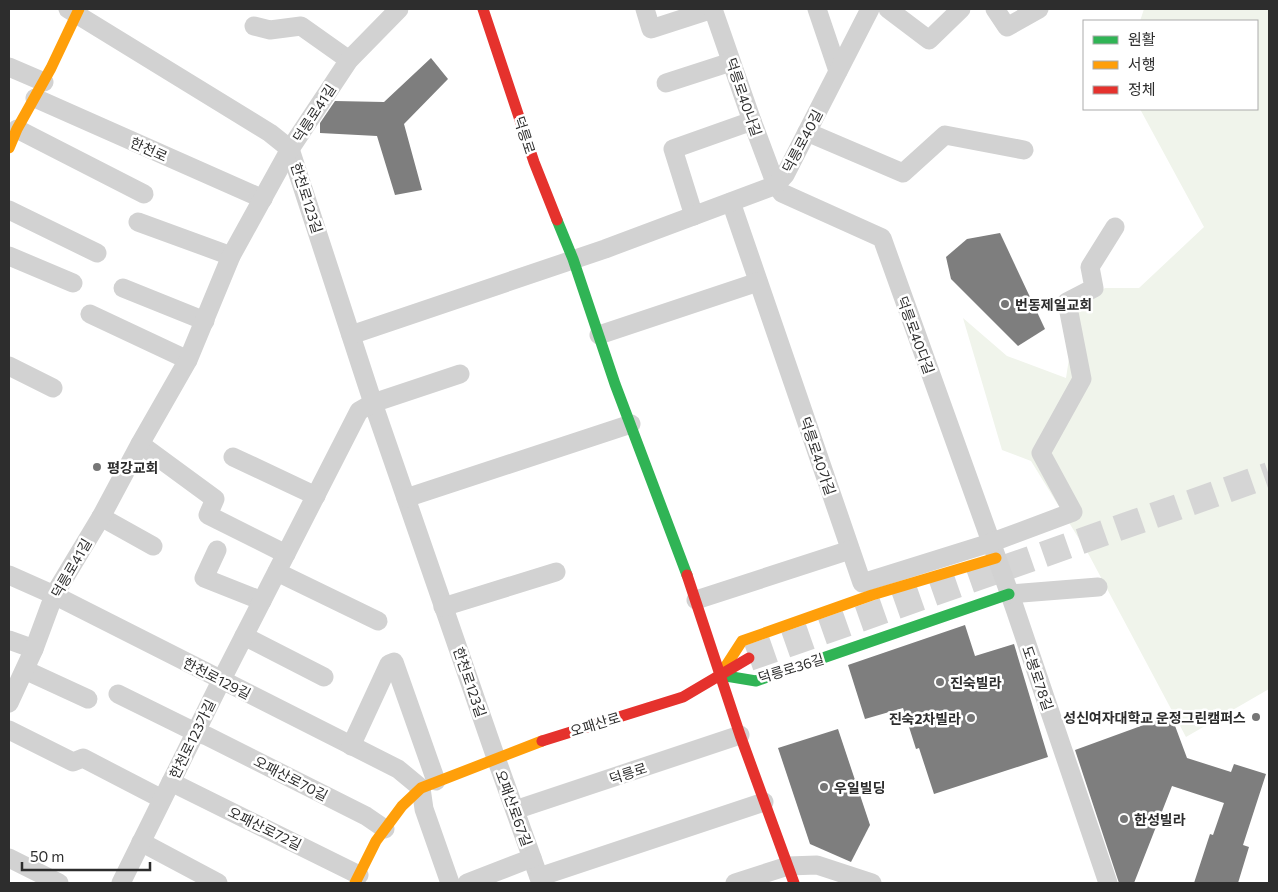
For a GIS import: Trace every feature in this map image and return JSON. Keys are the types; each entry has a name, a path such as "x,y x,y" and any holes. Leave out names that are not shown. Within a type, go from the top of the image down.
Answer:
{"street":[{"name":"덕릉로41길","path":"9,702 34,649 54,595 101,517 188,360 231,256 290,149 348,60 399,9"},
{"name":"덕릉로","path":"483,9 534,162 573,259 630,424 696,600 740,735 791,875"},
{"name":"덕릉로40나길","path":"645,9 651,29 713,9 776,185"},
{"path":"817,9 838,71"},
{"name":"덕릉로40길","path":"573,259 605,249 776,185 785,175 870,9"},
{"path":"888,9 929,40 961,9"},
{"path":"995,9 1007,27 1039,9"},
{"path":"9,148 40,90 74,10"},
{"name":"한천로123길","path":"74,10 270,133 290,149 373,403 496,758"},
{"path":"254,26 270,30 301,26 348,60"},
{"path":"666,83 731,62"},
{"name":"한천로","path":"9,66 40,90 263,199"},
{"path":"694,216 673,149 752,121"},
{"path":"17,130 144,194"},
{"path":"807,132 903,173 945,135 1024,150"},
{"name":"덕릉로40다길","path":"776,185 782,193 882,238 993,551"},
{"name":"덕릉로40가길","path":"731,202 862,583 993,551"},
{"path":"9,210 96,253"},
{"path":"138,222 231,256"},
{"path":"720,675 742,641 993,551 1073,512 1040,453 1082,379 1067,302 1094,288 1090,267 1115,227"},
{"path":"9,256 73,283"},
{"path":"351,335 573,259"},
{"path":"598,335 758,282"},
{"path":"123,288 205,321"},
{"path":"90,314 188,360"},
{"path":"9,366 53,388"},
{"path":"373,403 460,374"},
{"name":"한천로123가길","path":"121,883 221,681 359,411 373,403"},
{"path":"406,498 630,424"},
{"path":"140,444 215,499 208,515 286,554"},
{"path":"233,457 316,496"},
{"path":"101,517 153,546"},
{"path":"217,550 204,578 262,601"},
{"path":"696,600 850,550"},
{"name":"도봉로78길","path":"993,551 1108,883"},
{"path":"277,572 378,621"},
{"path":"444,607 556,572"},
{"name":"한천로129길","path":"9,575 54,595 428,784"},
{"name":"덕릉로36길","path":"720,675 756,680 1009,594 1098,586"},
{"path":"244,636 324,677"},
{"path":"9,640 34,649"},
{"name":"오패산로","path":"357,879 376,841 402,806 428,784 554,736 682,698 749,658"},
{"path":"351,746 389,664 394,662 428,784 424,809 450,883"},
{"path":"25,670 88,699"},
{"name":"오패산로70길","path":"118,694 207,736 366,816 385,829"},
{"path":"9,730 73,762 83,758 162,799"},
{"name":"덕릉로","path":"515,810 740,735"},
{"name":"오패산로67길","path":"496,758 540,880"},
{"name":"오패산로72길","path":"171,782 357,879"},
{"path":"540,880 764,802"},
{"path":"141,842 218,883"},
{"path":"9,858 59,883"},
{"name":"오패산로67길","path":"467,883 532,858"},
{"path":"735,883 791,875 817,865 872,883"}],"shaded area":[{"path":"1144,9 1269,9 1269,689 1186,737 1089,555 1031,461 1002,450 963,318 1007,356 1066,378 1077,307 1105,288 1139,288 1204,227 1141,110 1258,110 1258,20 1140,20"}],"building":[{"path":"431,58 448,79 404,124 422,190 395,195 377,136 320,133 320,123 335,101 384,102"},
{"name":"번동제일교회","path":"1000,233 1045,329 1018,346 951,279 946,257 967,239"},
{"path":"965,625 975,656 1014,644 1048,757 934,794 919,748 916,749 903,708 865,719 848,665"},
{"name":"한성빌라","path":"1171,715 1187,758 1231,772 1234,764 1266,774 1243,845 1249,847 1238,883 1194,883 1210,834 1213,835 1224,803 1172,786 1134,883 1119,883 1075,750"},
{"name":"우일빌딩","path":"838,729 870,825 851,862 810,844 778,748"}],"tunnel":[{"path":"749,658 1269,475"}],"traffic: fast":[{"path":"557,220 573,259 615,384 687,575"},
{"path":"720,675 756,681 1009,594"}],"traffic: slow":[{"path":"9,148 17,129 51,68 79,9"},
{"path":"722,672 742,641 872,595 996,558"},
{"path":"355,883 376,841 402,806 421,788 542,741"}],"traffic: jam":[{"path":"483,9 534,162 557,220"},
{"path":"687,575 740,735 794,883"},
{"path":"542,741 683,697 749,658"}],"place":[{"name":"번동제일교회","path":"1005,304"},
{"name":"평강교회","path":"97,467"},
{"name":"진숙빌라","path":"940,682"},
{"name":"성신여자대학교 운정그린캠퍼스","path":"1256,717"},
{"name":"진숙2차빌라","path":"971,718"},
{"name":"우일빌딩","path":"824,787"},
{"name":"한성빌라","path":"1124,819"}]}
